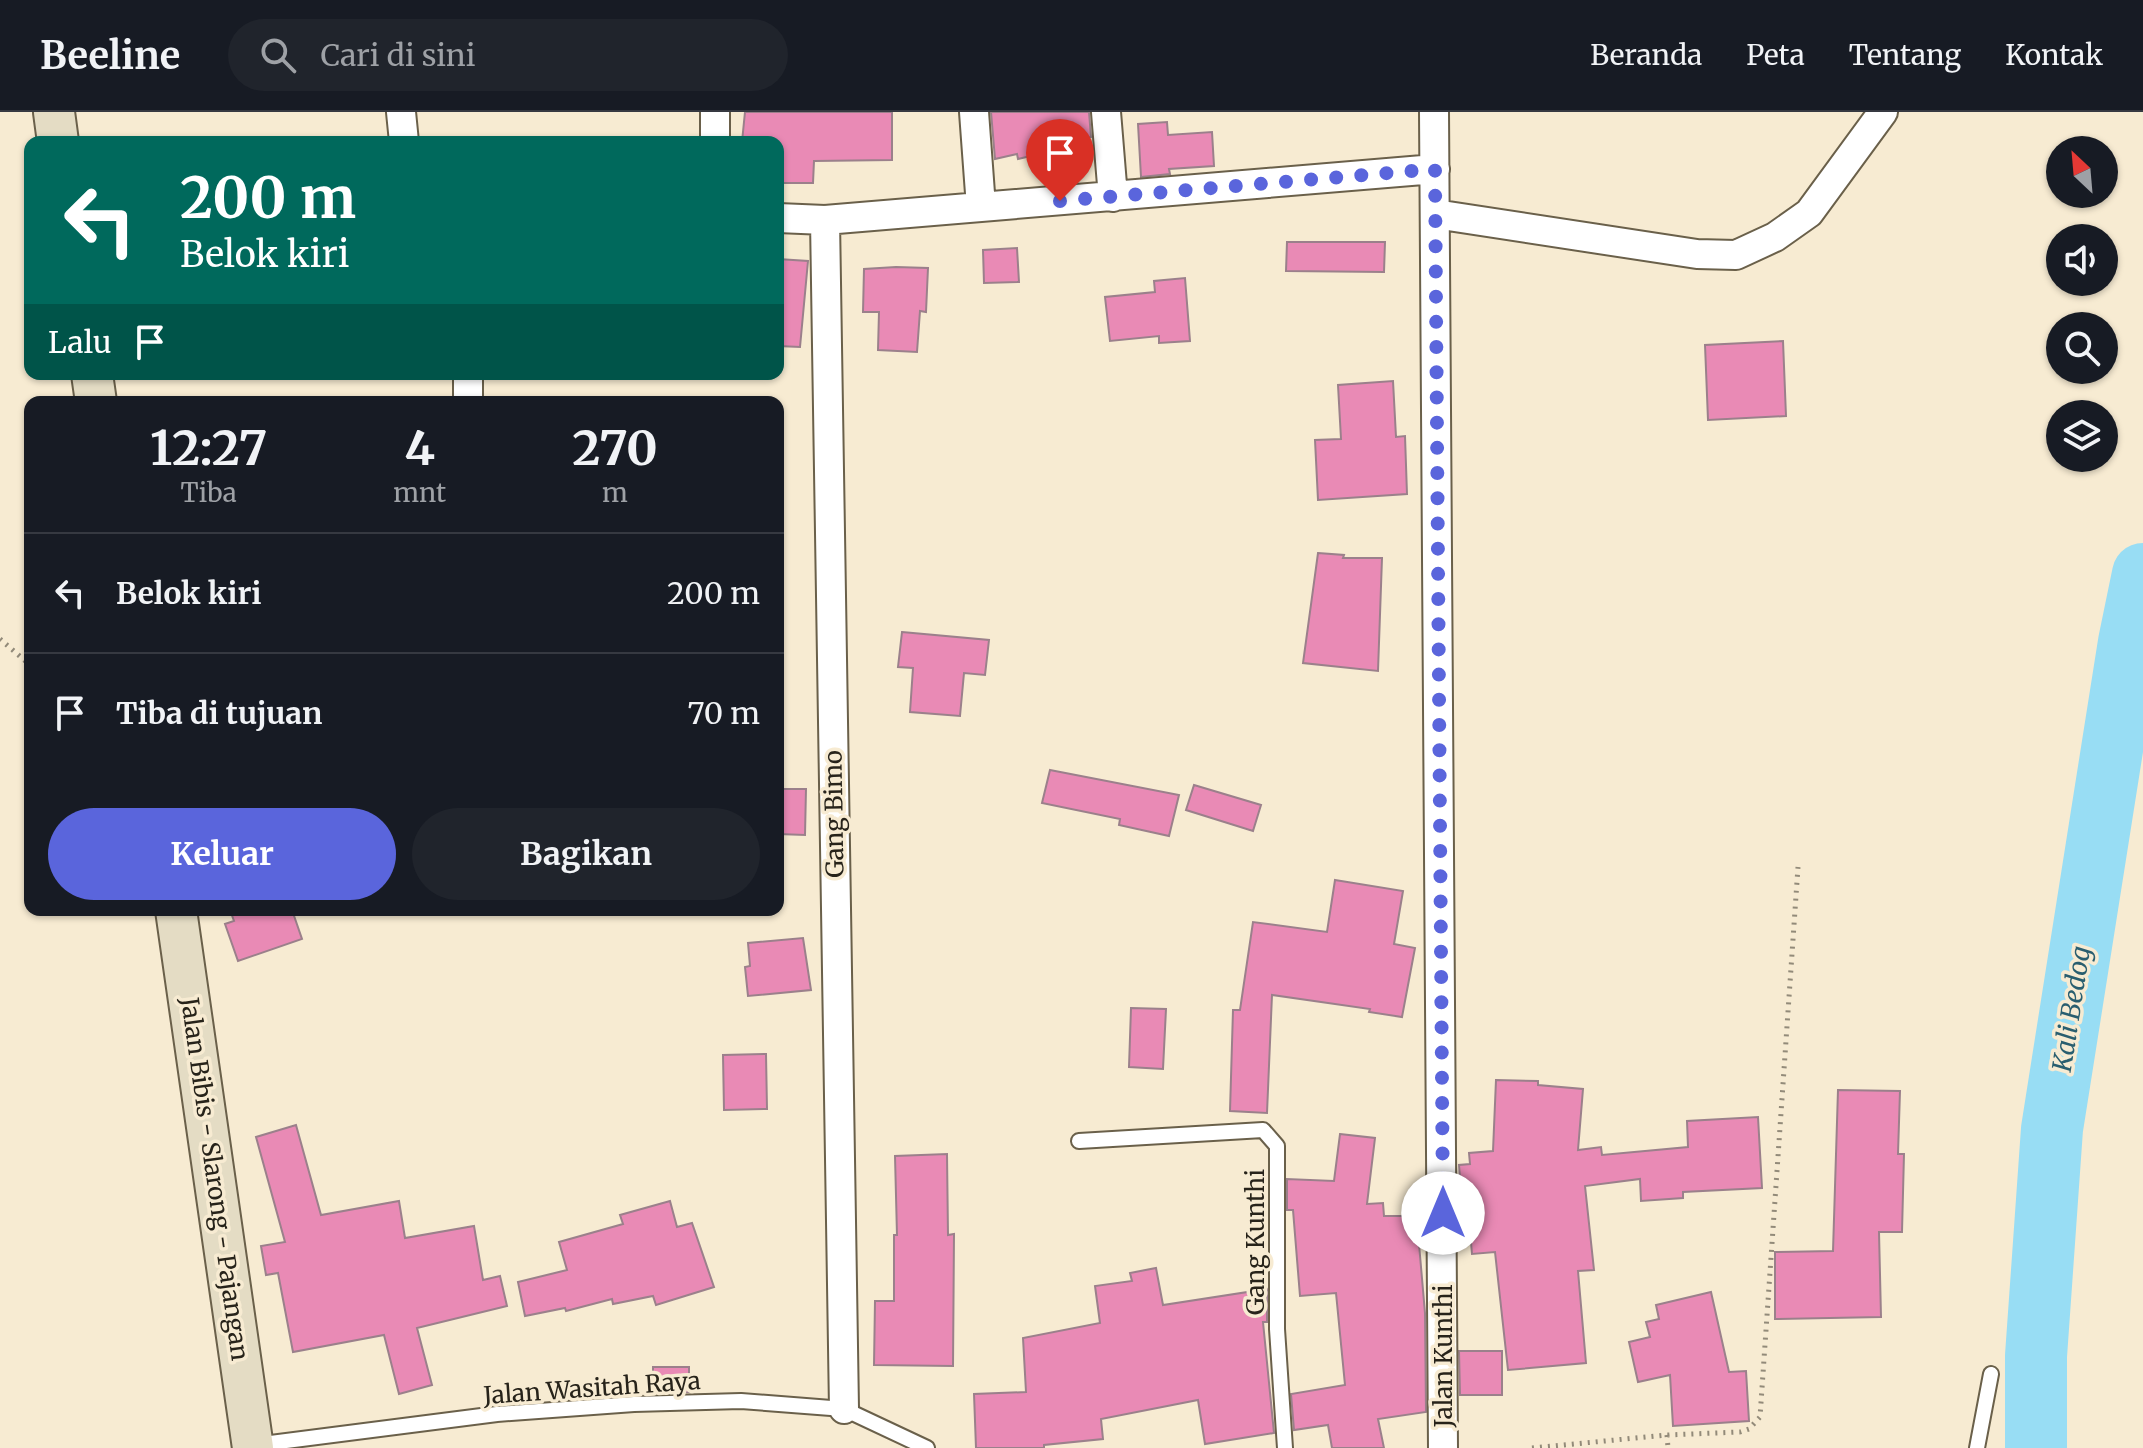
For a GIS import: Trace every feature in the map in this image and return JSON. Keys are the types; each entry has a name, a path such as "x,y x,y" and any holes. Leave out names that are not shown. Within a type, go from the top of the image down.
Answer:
{"main road":[{"path":"54,112 57,136"},
{"name":"Jalan Bibis - Slarong - Pajangan","path":"177,916 252,1447"}],"street":[{"path":"401,112 403,136"},
{"path":"715,112 715,136"},
{"path":"974,112 981,207"},
{"path":"1106,112 1113,197"},
{"name":"Jalan Kunthi","path":"1434,112 1443,1448"},
{"path":"1435,214 1697,254 1736,255 1775,237 1809,213 1883,112"},
{"path":"784,218 825,220 1435,169"},
{"name":"Gang Bimo","path":"825,220 844,1409"}],"lane":[{"name":"Gang Kunthi","path":"1079,1141 1263,1130 1272,1138 1277,1146 1277,1329 1285,1448"},
{"path":"1977,1448 1991,1374"},
{"name":"Jalan Wasitah Raya","path":"252,1447 497,1414 634,1404 741,1401 844,1409 927,1448"}],"path":[{"path":"0,639 24,660"},
{"path":"1532,1448 1667,1435 1740,1432 1749,1429 1760,1417 1798,867"},
{"path":"1667,1435 1668,1448"}],"building":[{"path":"745,112 892,112 892,160 814,161 813,183 784,183 784,136 743,136"},
{"path":"991,112 1089,112 1091,137 1087,138 1087,144 1040,157 1039,154 1018,159 1017,154 995,159"},
{"path":"1167,122 1168,135 1212,132 1214,166 1169,169 1170,174 1141,177 1138,124"},
{"path":"1287,242 1385,242 1384,272 1286,271"},
{"path":"1017,248 1019,282 984,283 983,250"},
{"path":"784,259 808,261 800,347 784,346"},
{"path":"928,268 926,312 920,311 917,352 878,350 879,312 863,312 864,269"},
{"path":"1185,278 1190,341 1159,343 1159,336 1110,341 1105,297 1155,292 1154,281"},
{"path":"1783,341 1786,416 1708,420 1705,345"},
{"path":"1393,381 1396,437 1405,436 1407,494 1318,500 1315,440 1341,439 1338,385"},
{"path":"1318,553 1344,555 1343,558 1382,558 1378,671 1303,663"},
{"path":"902,632 989,640 985,675 964,673 960,716 910,712 913,668 898,667"},
{"path":"1050,770 1179,795 1169,836 1119,825 1120,819 1042,803"},
{"path":"1194,785 1261,805 1253,831 1186,810"},
{"path":"784,789 806,789 805,835 784,834"},
{"path":"1335,880 1403,891 1394,944 1415,948 1402,1017 1369,1012 1370,1009 1272,995 1267,1113 1230,1111 1233,1010 1240,1010 1253,922 1327,932"},
{"path":"232,916 294,916 302,939 238,961 225,924 234,921"},
{"path":"803,938 811,990 748,996 745,967 750,966 748,943"},
{"path":"1131,1008 1166,1009 1163,1069 1129,1067"},
{"path":"766,1054 767,1109 724,1110 723,1055"},
{"path":"1496,1080 1538,1081 1538,1085 1583,1089 1578,1150 1601,1147 1602,1155 1688,1147 1687,1121 1758,1117 1762,1188 1683,1192 1683,1198 1641,1201 1640,1179 1585,1186 1594,1270 1578,1271 1586,1363 1508,1370 1495,1252 1472,1254 1471,1242 1459,1243 1458,1215 1463,1215 1459,1165 1470,1164 1469,1153 1493,1151"},
{"path":"1838,1090 1900,1091 1898,1154 1904,1154 1902,1232 1879,1232 1881,1317 1775,1319 1775,1252 1833,1251"},
{"path":"296,1125 321,1215 399,1201 405,1238 474,1226 483,1280 500,1276 507,1306 417,1328 432,1385 399,1394 384,1335 293,1352 278,1273 266,1275 261,1246 285,1242 256,1137"},
{"path":"1340,1134 1375,1138 1367,1204 1383,1203 1384,1216 1424,1216 1425,1244 1419,1244 1425,1313 1426,1412 1378,1419 1384,1448 1332,1448 1328,1425 1294,1430 1291,1394 1345,1385 1336,1293 1300,1296 1293,1210 1287,1210 1287,1179 1334,1181"},
{"path":"947,1154 948,1235 954,1234 953,1366 874,1365 875,1301 894,1301 894,1235 897,1235 895,1156"},
{"path":"670,1201 677,1227 692,1223 714,1287 656,1305 653,1296 613,1304 612,1299 566,1311 565,1308 525,1316 518,1282 567,1270 559,1242 623,1224 620,1215"},
{"path":"1156,1268 1163,1305 1267,1289 1267,1322 1263,1322 1274,1433 1205,1444 1198,1400 1101,1419 1103,1439 1044,1445 1044,1448 976,1448 974,1394 1026,1392 1023,1338 1100,1323 1095,1286 1132,1281 1130,1273"},
{"path":"1711,1292 1729,1372 1746,1371 1749,1421 1673,1426 1670,1375 1638,1382 1629,1342 1650,1337 1646,1322 1659,1319 1656,1305"},
{"path":"1459,1351 1502,1351 1502,1395 1460,1395"},
{"path":"653,1367 689,1367 689,1392 653,1393"}],"waterway":[{"name":"Kali Bedog","path":"2036,1448 2036,1356 2052,1129 2129,642 2143,574"}],"route":[{"path":"1060,201 1435,169 1443,1213"}]}
